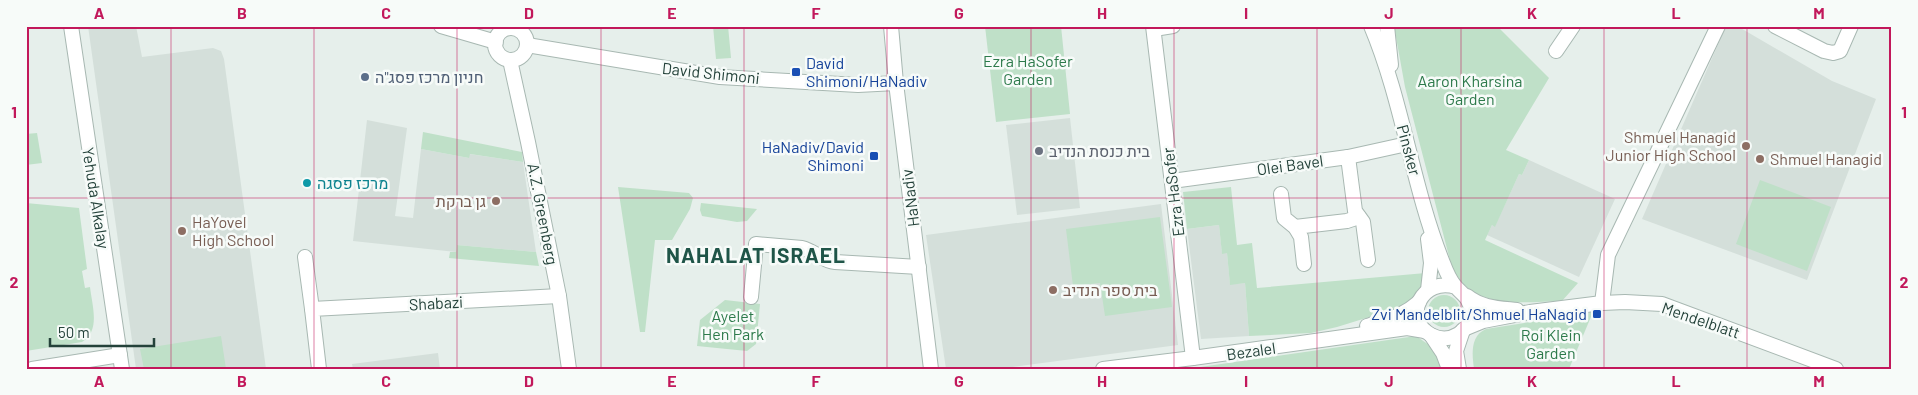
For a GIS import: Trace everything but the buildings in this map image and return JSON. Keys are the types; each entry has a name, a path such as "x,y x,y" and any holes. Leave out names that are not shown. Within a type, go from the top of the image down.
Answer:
{"street":[{"name":"Yehuda Alkalay","path":"71,26 121,362"},
{"path":"441,26 496,42"},
{"name":"HaNadiv","path":"891,26 896,84 931,369"},
{"path":"1154,28 1173,26"},
{"name":"Pinsker","path":"1371,26 1394,93 1424,206 1440,256 1447,274 1456,287"},
{"name":"Pinsker","path":"1387,26 1394,93"},
{"path":"1556,51 1574,26"},
{"path":"1602,304 1608,255 1718,26"},
{"path":"1775,26 1824,51 1833,53 1840,51 1851,26"},
{"name":"Ezra HaSofer","path":"1154,28 1193,358"},
{"path":"514,29 523,34 527,45 523,56 510,60 499,54 496,42 500,33 504,30 514,29"},
{"name":"David Shimoni","path":"527,45 720,77 858,85 896,84"},
{"name":"A.Z. Greenberg","path":"510,60 559,296 569,369"},
{"name":"Olei Bavel","path":"1172,181 1348,157 1407,144"},
{"path":"1348,157 1355,211 1363,222 1368,260"},
{"path":"1281,194 1284,218 1295,227 1301,237 1304,264"},
{"name":"Pinsker","path":"1424,206 1431,263 1428,290"},
{"path":"1295,227 1347,221 1359,217"},
{"path":"751,297 756,244 802,248 809,250 828,262 919,267"},
{"path":"305,257 319,369"},
{"path":"1449,369 1443,353 1418,317 1419,302 1428,290 1442,284 1456,287 1466,296 1470,304 1471,312 1456,351 1459,369"},
{"name":"Shabazi","path":"312,309 559,296"},
{"name":"Mendelblatt","path":"1466,296 1475,303 1485,306 1530,312"},
{"name":"Bezalel","path":"1309,343 1401,316 1409,312 1419,302"},
{"name":"Mendelblatt","path":"1464,329 1483,321 1530,312 1625,302 1662,304 1836,369"},
{"name":"Bezalel","path":"1103,369 1309,343 1407,328 1428,333"},
{"path":"1428,333 1446,338 1454,337 1464,329"},
{"path":"32,369 121,362"}],"shaded area":[{"name":"HaYovel High School","path":"88,26 136,26 142,57 213,48 221,51 224,59 266,369 136,369"},
{"name":"Shmuel Hanagid","path":"1726,26 1737,26 1832,81 1876,99 1807,280 1642,219"},
{"path":"1070,118 1080,208 1017,215 1006,125"},
{"path":"367,120 407,128 395,216 413,218 421,149 469,158 469,154 523,162 536,252 457,245 456,252 353,241"},
{"path":"1529,160 1615,199 1579,277 1487,235 1492,225 1495,226 1519,174 1522,175"},
{"name":"בית ספר הנדיב","path":"1161,204 1178,345 998,369 946,369 926,235"},
{"path":"1219,225 1222,253 1227,253 1230,284 1245,283 1249,336 1201,339 1187,229"},
{"path":"438,353 440,369 353,369 352,364"}],"green space":[{"path":"713,26 728,26 731,58 716,59"},
{"name":"Ezra HaSofer Garden","path":"985,26 1061,26 1070,114 996,122"},
{"name":"Aaron Kharsina Garden","path":"1394,26 1497,26 1549,78 1506,150 1529,160 1522,175 1519,174 1495,227 1492,225 1485,240 1578,283 1562,301 1513,302 1483,297 1470,290 1460,279 1451,264 1405,87"},
{"path":"423,132 522,152 523,162 470,154 469,158 421,149"},
{"path":"37,133 42,163 26,165 26,134"},
{"path":"1760,180 1831,207 1807,271 1736,244"},
{"path":"618,187 689,193 693,198 690,209 672,240 655,240 645,332 640,332"},
{"path":"1231,187 1237,245 1252,243 1257,288 1437,272 1437,281 1405,306 1337,327 1311,333 1249,336 1245,283 1230,285 1227,253 1222,254 1219,225 1187,229 1183,192"},
{"path":"26,203 79,208 87,269 82,271 85,288 90,287 94,317 92,331 82,342 26,351"},
{"path":"701,203 757,209 747,221 737,222 702,216 700,210"},
{"path":"1160,217 1172,307 1105,316 1100,283 1073,286 1066,229"},
{"path":"457,245 536,252 539,266 449,258 450,252 456,252"},
{"path":"1444,295 1450,296 1455,300 1459,305 1459,317 1455,322 1450,326 1444,327 1438,326 1433,322 1429,317 1428,311 1429,305 1433,300 1438,296"},
{"name":"Ayelet Hen Park","path":"725,300 760,304 756,344 747,351 697,346 700,320"},
{"name":"Roi Klein Garden","path":"1593,312 1569,369 1474,369 1473,346 1477,336 1486,329"},
{"path":"221,336 226,369 144,369 140,349"},
{"path":"1416,336 1432,347 1443,369 1186,369"}],"place":[{"name":"David Shimoni/HaNadiv","path":"796,72"},
{"name":"חניון מרכז פסג\"ה","path":"365,77"},
{"name":"Shmuel Hanagid Junior High School","path":"1746,146"},
{"name":"בית כנסת הנדיב","path":"1039,151"},
{"name":"HaNadiv/David Shimoni","path":"874,156"},
{"name":"Shmuel Hanagid","path":"1760,159"},
{"name":"מרכז פסגה","path":"307,183"},
{"name":"גן ברקת","path":"496,201"},
{"name":"HaYovel High School","path":"182,231"},
{"name":"בית ספר הנדיב","path":"1053,290"},
{"name":"Zvi Mandelblit/Shmuel HaNagid","path":"1597,314"}],"district":[{"name":"NAHALAT ISRAEL","path":"756,256"}]}
